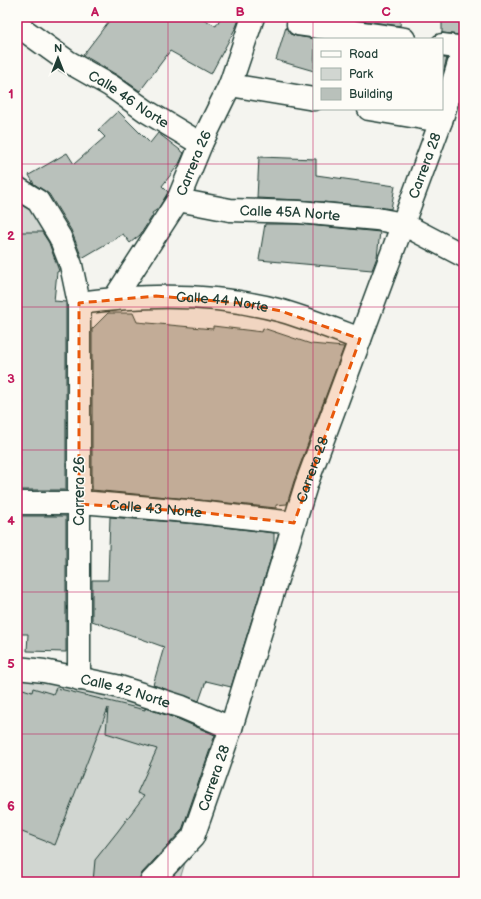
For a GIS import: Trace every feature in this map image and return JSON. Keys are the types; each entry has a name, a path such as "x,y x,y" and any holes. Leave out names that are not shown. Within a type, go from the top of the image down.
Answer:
{"street":[{"name":"Carrera 26","path":"114,298 178,200 201,144 230,85 253,17"},
{"path":"298,24 397,38"},
{"name":"Calle 46 Norte","path":"17,25 67,61 111,86 146,112 201,144"},
{"path":"443,45 464,48"},
{"name":"Carrera 28","path":"151,882 192,837 231,728 294,523 360,339 441,121 464,48"},
{"path":"230,85 313,100"},
{"path":"375,110 441,121"},
{"path":"17,188 38,201 60,237 70,266 79,303"},
{"name":"Calle 45A Norte","path":"178,200 230,210 299,212 376,219 403,224 464,256"},
{"name":"Calle 44 Norte","path":"79,303 114,298 156,296 198,297 281,311 360,339"},
{"name":"Carrera 26","path":"79,303 79,679"},
{"name":"Calle 43 Norte","path":"17,502 94,503 198,512 294,523"},
{"name":"Calle 42 Norte","path":"17,668 44,671 116,686 182,707 231,728"}],"highlighted area":[{"path":"156,296 240,303 281,311 360,339 294,523 198,512 79,504 79,303"}],"green space":[{"path":"38,201 71,265 17,267 17,204"},
{"path":"17,668 220,723 193,837 179,882 17,882"}],"building":[{"path":"112,17 200,17 216,26 221,17 240,17 211,74 170,51 140,91 117,75 83,55"},
{"path":"338,17 401,17 400,26"},
{"path":"442,17 464,17 460,35 442,33"},
{"path":"286,27 290,34 313,39 313,71 276,60"},
{"path":"443,58 447,58 443,72"},
{"path":"118,111 150,143 158,133 184,153 179,164 162,186 168,192 167,194 158,209 152,213 153,215 140,235 130,243 123,234 82,258 71,230 49,194 34,184 29,175 67,153 74,164 105,137 98,130"},
{"path":"259,157 316,159 316,175 395,186 391,209 300,200 257,198"},
{"path":"265,224 298,224 380,232 377,257 372,270 259,260"},
{"path":"17,232 42,232 49,243 59,271 57,272 54,301 66,302 66,490 18,490 20,462 17,462 17,457 23,401 17,401"},
{"path":"108,313 133,313 137,322 213,329 213,326 262,332 263,328 311,344 344,347 294,481 287,504 276,505 276,508 92,490 92,329"},
{"path":"17,516 66,516 66,652 27,651 28,634 17,634"},
{"path":"110,517 197,524 274,533 274,548 231,687 206,681 199,701 153,685 164,647 92,621 92,580 108,580"},
{"path":"17,687 32,692 33,688 53,694 56,688 145,710 145,708 178,719 215,735 182,830 142,873 139,882 93,882 95,860 144,796 137,793 157,749 106,733 108,708 55,845 17,830"}]}
